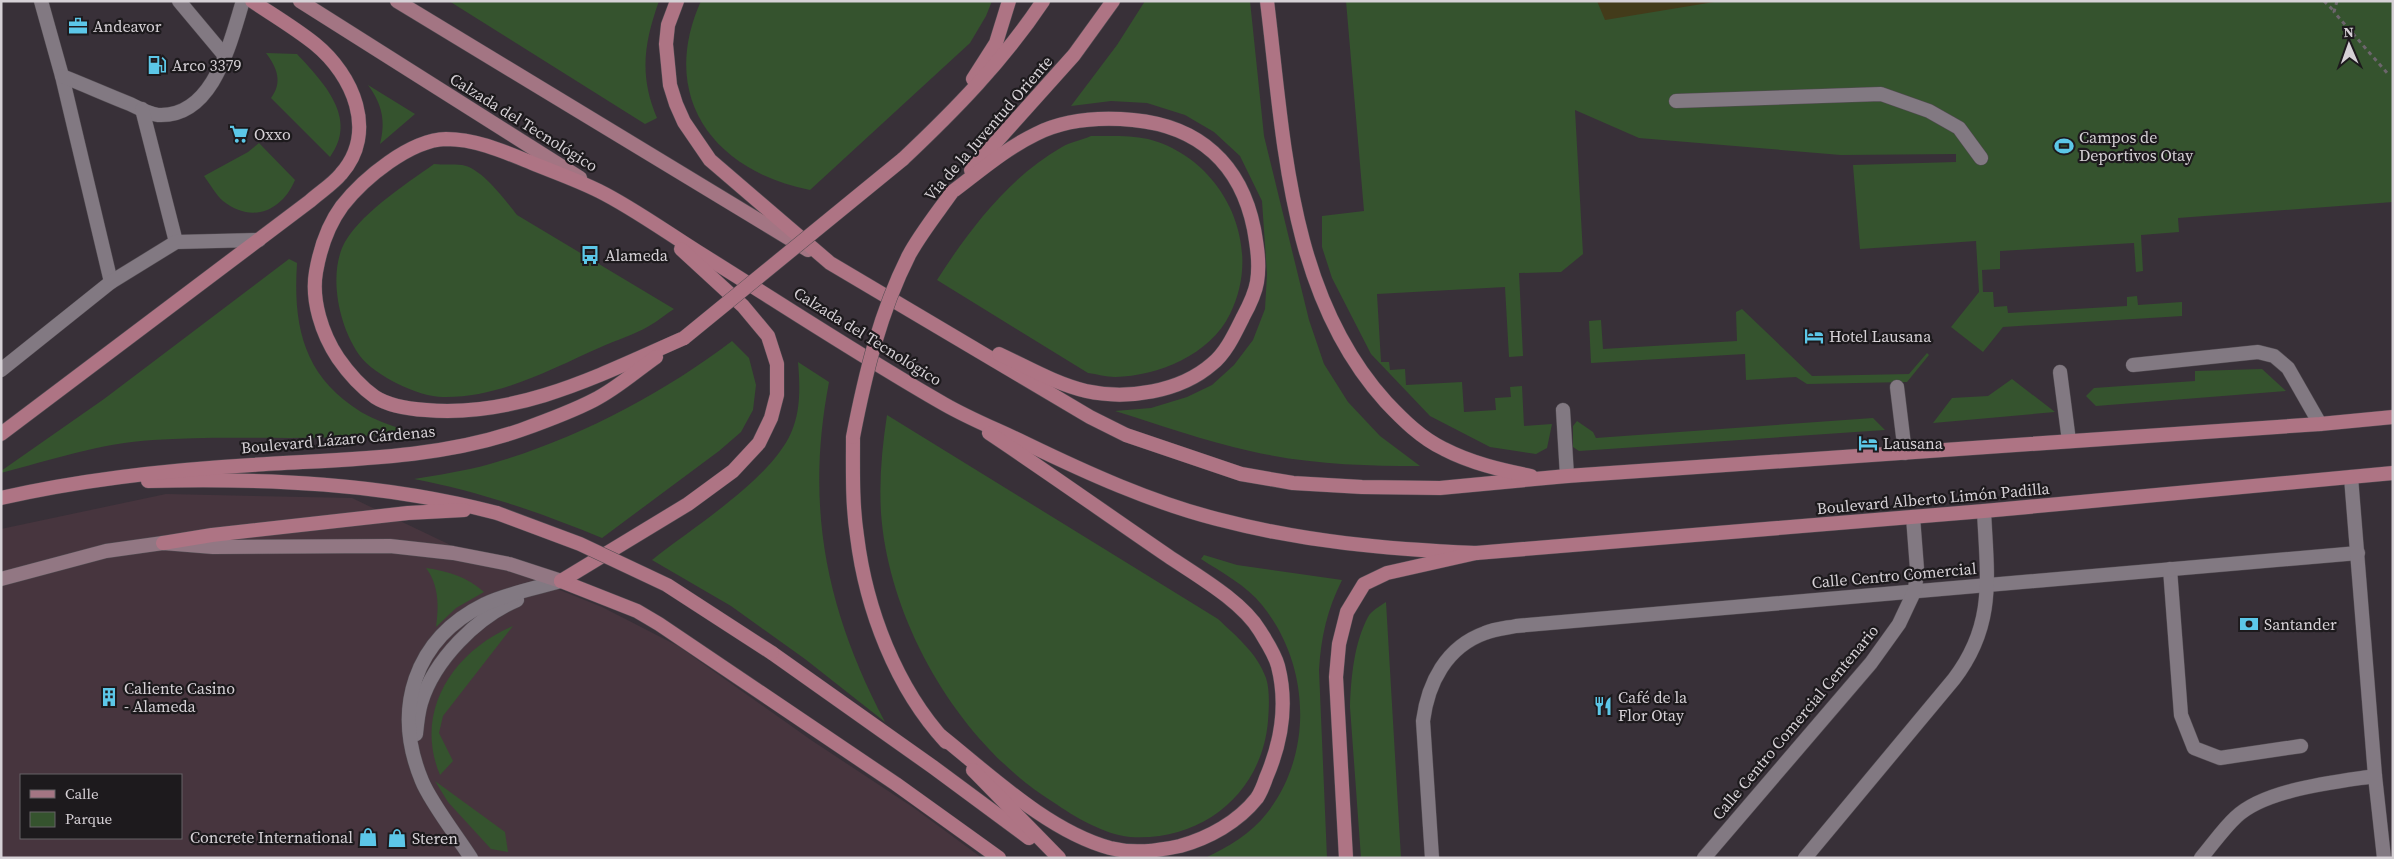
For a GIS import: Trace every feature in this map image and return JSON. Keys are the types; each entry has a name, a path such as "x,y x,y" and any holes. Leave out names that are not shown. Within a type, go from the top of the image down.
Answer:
{"highway":[{"path":"1,434 310,201 341,174 351,160 360,133 360,116 355,99 332,61 316,44 252,1"},
{"path":"677,1 668,25 666,44 670,85 684,122 710,160 830,263 1090,417 1136,438 1241,474 1292,483 1362,487 1440,488 1567,476 2320,424 2393,417"},
{"path":"903,159 981,69 996,43 1009,1"},
{"path":"600,191 497,149 468,141 442,139 420,145 394,159 364,182 341,208 324,240 314,277 318,310 329,344 346,370 376,397 407,409 447,412 499,406 546,396 589,380 684,338 903,159 996,66 1043,1"},
{"name":"Via de la Juventud Oriente","path":"941,736 913,698 888,650 869,593 857,537 853,484 853,437 866,371 894,289 910,254 952,192 1074,55 1113,1"},
{"path":"1267,1 1289,180 1304,247 1325,304 1346,349 1373,388 1405,423 1444,449 1490,467 1546,479"},
{"path":"926,319 1048,377 1086,391 1119,394 1153,392 1185,380 1212,364 1240,324 1257,282 1256,241 1250,210 1243,189 1232,171 1204,143 1172,126 1143,121 1094,119 1052,127 1009,148 952,192"},
{"name":"Calzada del Tecnológico","path":"600,191 946,406 1089,473 1152,498 1215,519 1316,540 1387,549 1476,553"},
{"path":"561,581 688,504 733,471 759,443 770,418 777,395 777,364 768,336 743,306 655,226"},
{"name":"Boulevard Lázaro Cárdenas","path":"1,498 45,488 112,477 177,470 413,454 481,441 519,431 596,399 684,338"},
{"path":"941,736 1010,791 1064,829 1110,848 1150,852 1186,844 1213,834 1237,818 1259,796 1273,762 1283,728 1283,702 1278,663 1259,628 1241,610 1211,586 1074,490 946,406"},
{"name":"Boulevard Alberto Limón Padilla","path":"1476,553 1984,511 2393,473"},
{"path":"45,488 109,482 210,480 292,482 404,493 459,503 497,513 580,544 667,585 772,653 1057,858"},
{"path":"164,543 212,535 408,513 458,510 497,513"},
{"path":"1346,858 1336,677 1339,644 1347,612 1364,584 1387,573 1476,553"},
{"path":"561,581 637,610 896,784 999,858"},
{"path":"941,736 1057,858"}],"main road":[{"name":"Calzada del Tecnológico","path":"300,1 600,191"},
{"path":"397,1 830,263"},
{"path":"415,1 468,45"},
{"path":"1,579 106,551 164,543 213,546 390,546 453,553 509,564 561,581"}],"street":[{"path":"41,1 62,76 111,282"},
{"path":"179,1 225,56"},
{"path":"62,76 157,115 177,113 196,102 213,82 225,56 243,1"},
{"path":"1676,101 1881,94 1928,111 1959,128 1981,158"},
{"path":"142,109 176,242"},
{"path":"1,370 111,282 176,242 259,240"},
{"path":"2134,365 2258,352 2274,356 2288,368 2320,424"},
{"path":"2060,372 2069,441"},
{"path":"1897,387 1905,453"},
{"path":"1563,410 1567,476"},
{"path":"2351,477 2375,776 2384,858"},
{"path":"1805,858 1966,664 1982,629 1987,585 1984,511"},
{"name":"Calle Centro Comercial Centenario","path":"1704,858 1888,641 1907,609 1915,590 1917,570 1913,517"},
{"name":"Calle Centro Comercial","path":"1432,858 1423,721 1426,701 1432,682 1444,662 1464,644 1485,632 1516,626 2358,553"},
{"path":"2170,569 2181,715 2194,748 2220,758 2301,746"},
{"path":"471,858 422,783 414,756 409,701 416,674 434,644 466,615 486,604 561,581"},
{"path":"2201,858 2237,816 2270,798 2304,787 2375,776"}],"path":[{"path":"2324,1 2388,74"},
{"path":"2334,12 2336,1"}],"shaded area":[{"path":"166,494 352,498 465,552 602,607 678,646 811,740 914,808 982,858 1,858 1,529"}],"green space":[{"path":"449,1 659,1 650,31 646,59 648,88 657,118 645,124"},
{"path":"701,1 992,1 986,16 970,43 810,190 776,180 746,166 722,147 703,124 691,98 686,68 689,36"},
{"path":"1145,1 1250,1 1264,136 1309,320 1324,364 1348,402 1380,436 1420,466 1335,463 1292,459 1216,442 1115,411 1151,408 1187,397 1212,385 1234,365 1253,340 1265,309 1267,274 1262,201 1240,156 1214,132 1185,115 1147,103 1111,101 1071,106 1117,45"},
{"name":"Campos de Deportivos Otay","path":"1346,1 2393,1 2393,202 2178,218 2179,232 2141,235 2143,271 2136,272 2134,243 2000,251 2000,269 1982,270 1983,292 1993,292 1994,307 2007,306 2008,313 2127,306 2127,297 2137,296 2138,305 2182,302 2182,316 2003,327 1983,352 1951,327 1979,292 1976,241 1860,249 1853,165 1956,162 1956,154 1841,155 1639,138 1575,110 1583,254 1561,272 1519,273 1523,356 1509,357 1505,287 1377,294 1381,362 1389,362 1390,370 1405,369 1406,385 1462,382 1464,412 1496,410 1495,398 1511,397 1510,387 1522,386 1524,426 1552,424 1547,448 1536,454 1490,447 1430,416 1371,354 1332,278 1322,247 1322,216 1364,211"},
{"path":"266,53 297,54 327,89 334,101 341,128 338,143 330,157 271,98 278,81 276,70"},
{"path":"368,85 415,114 380,144 383,128 382,113 377,99"},
{"path":"1091,136 1120,136 1148,139 1174,149 1197,165 1216,184 1230,207 1239,233 1242,260 1240,287 1230,314 1221,328 1210,341 1181,361 1131,376 1108,377 1088,373 937,280 977,224 1025,173 1062,147"},
{"path":"259,143 295,180 282,200 274,206 265,211 245,212 223,201 215,193 204,176 248,152"},
{"path":"434,164 470,167 485,178 500,193 517,215 674,309 637,332 525,381 485,393 464,396 433,396 410,389 387,378 367,364 360,356 347,332 342,318 337,289 338,261 342,248 358,224 396,191"},
{"path":"289,259 297,263 297,308 300,328 314,366 341,398 372,418 407,432 344,437 153,440 76,453 1,473 1,471 104,399"},
{"path":"1742,309 1812,376 1909,374 1927,353 1929,355 1907,382 1807,384 1796,377 1746,380 1745,354 1591,363 1589,321 1601,320 1603,349 1737,341 1736,312"},
{"path":"732,341 749,358 756,385 753,410 741,432 719,451 602,538 509,504 463,490 414,479 470,469 504,460 573,434 641,401 673,382"},
{"path":"798,362 829,382 822,428 819,472 821,515 826,557 835,598 848,639 885,722 805,659 731,606 652,560 729,502 749,485 781,451 791,433 797,416"},
{"path":"2262,369 2286,391 2096,406 2086,396 2094,388 2195,381 2195,371"},
{"path":"2012,379 2055,412 1933,423 1952,398 1988,396"},
{"path":"887,415 1218,619 1246,646 1266,678 1269,693 1268,721 1263,747 1254,770 1241,791 1224,808 1204,821 1181,831 1156,836 1130,837 1120,835 1100,829 1062,808 1019,777 988,748 960,714 935,677 914,637 898,596 887,555 881,513 881,464"},
{"path":"1873,418 1885,430 1579,451 1573,447 1573,426 1577,421 1593,432 1596,438"},
{"path":"1204,555 1237,565 1342,580 1332,602 1326,624 1321,646 1319,670 1327,858 1205,858 1246,834 1267,813 1282,789 1293,763 1299,736 1300,709 1297,681 1290,654 1278,628 1262,605 1249,591 1201,559"},
{"path":"426,568 457,576 471,582 484,592 456,608 436,627 438,612 436,589"},
{"path":"1386,602 1401,858 1361,858 1350,707 1351,684 1356,649 1363,627 1371,613"},
{"path":"513,626 443,716 439,733 453,761 440,775 433,751 432,728 436,706 444,686 457,667 473,651 492,637"},
{"path":"435,781 505,832 508,852 491,849 448,802"}],"sand":[{"path":"1597,1 1720,1 1605,20"}],"place":[{"name":"Andeavor","path":"78,26"},
{"name":"Arco 3379","path":"157,65"},
{"name":"Oxxo","path":"239,134"},
{"name":"Campos de Deportivos Otay","path":"2064,146"},
{"name":"Alameda","path":"590,255"},
{"name":"Hotel Lausana","path":"1814,336"},
{"name":"Lausana","path":"1868,443"},
{"name":"Santander","path":"2249,624"},
{"name":"Caliente Casino - Alameda","path":"109,697"},
{"name":"Café de la Flor Otay","path":"1603,706"},
{"name":"Concrete International","path":"368,837"},
{"name":"Steren","path":"397,838"}]}
